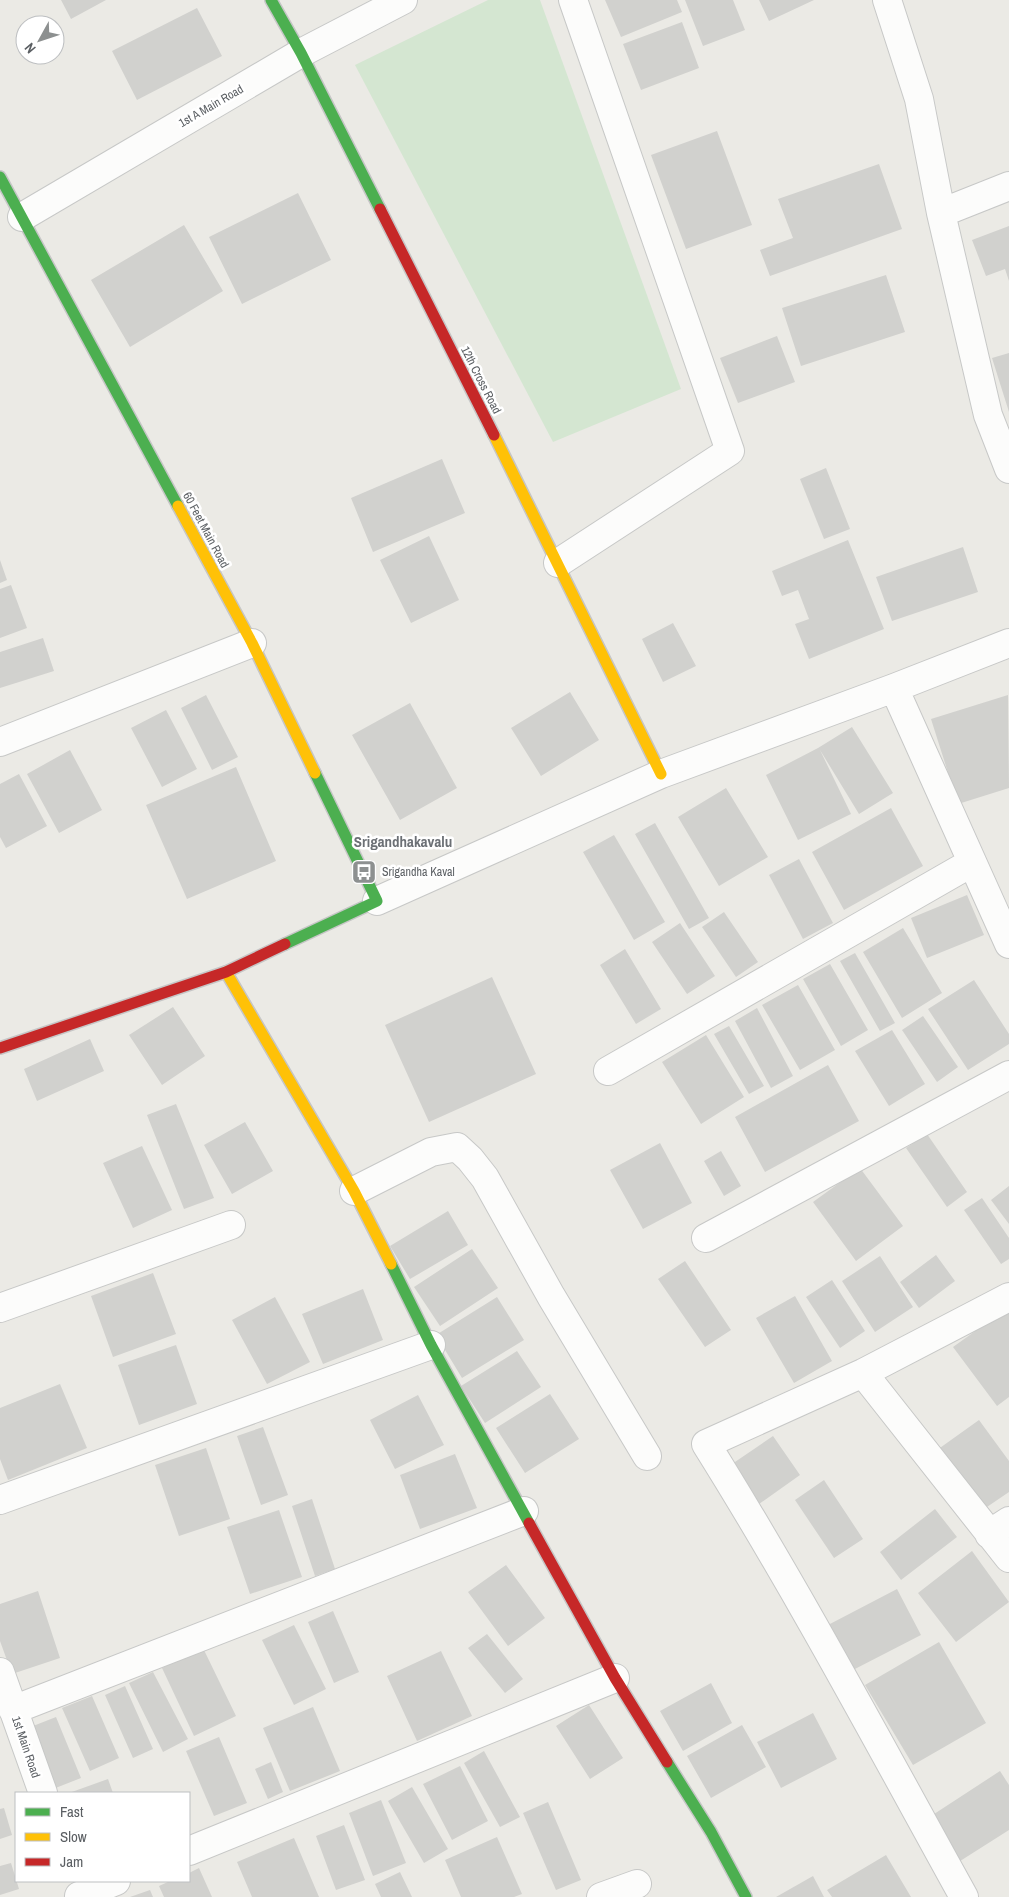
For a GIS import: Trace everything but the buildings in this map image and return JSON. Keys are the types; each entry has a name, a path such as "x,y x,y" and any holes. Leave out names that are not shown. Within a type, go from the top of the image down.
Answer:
{"street":[{"name":"12th Cross Road","path":"271,0 300,53 558,563 661,774"},
{"name":"1st A Main Road","path":"22,217 300,53 403,0"},
{"path":"558,563 730,451 573,0"},
{"path":"887,0 918,99 941,214 988,415 1009,469"},
{"name":"60 Feet Main Road","path":"0,177 252,643 377,901"},
{"path":"941,214 1009,186"},
{"path":"0,742 252,643"},
{"path":"0,1048 226,972 377,901 661,774 894,688 1009,643"},
{"path":"894,688 1009,944"},
{"path":"608,1071 971,863"},
{"path":"226,972 354,1191 431,1345 524,1510 615,1678 710,1832 746,1897"},
{"path":"706,1238 1009,1074"},
{"path":"354,1191 431,1152 456,1147 470,1159 485,1178 503,1208 551,1296 647,1456"},
{"path":"0,1308 231,1225"},
{"path":"964,1897 741,1499 706,1444 864,1373 1009,1297"},
{"path":"0,1500 431,1345"},
{"path":"864,1373 999,1527 1009,1558"},
{"path":"13,1710 524,1510"},
{"name":"1st Main Road","path":"0,1672 43,1792"},
{"path":"190,1851 615,1678"},
{"path":"77,1891 112,1882"},
{"path":"601,1897 637,1884"}],"green space":[{"path":"488,0 540,0 681,389 553,442 355,65"}],"traffic: fast":[{"path":"271,0 301,53 380,209"},
{"path":"0,177 178,506"},
{"path":"285,944 377,901 315,773"},
{"path":"391,1264 431,1345 529,1523"},
{"path":"667,1762 711,1832 746,1897"}],"traffic: slow":[{"path":"494,435 661,774"},
{"path":"178,506 252,643 315,773"},
{"path":"226,972 354,1191 391,1264"}],"traffic: jam":[{"path":"380,209 494,435"},
{"path":"0,1048 226,972 285,944"},
{"path":"529,1523 615,1678 667,1762"}],"place":[{"name":"Srigandha Kaval","path":"364,872"}],"district":[{"name":"Srigandhakavalu","path":"403,842"}]}
